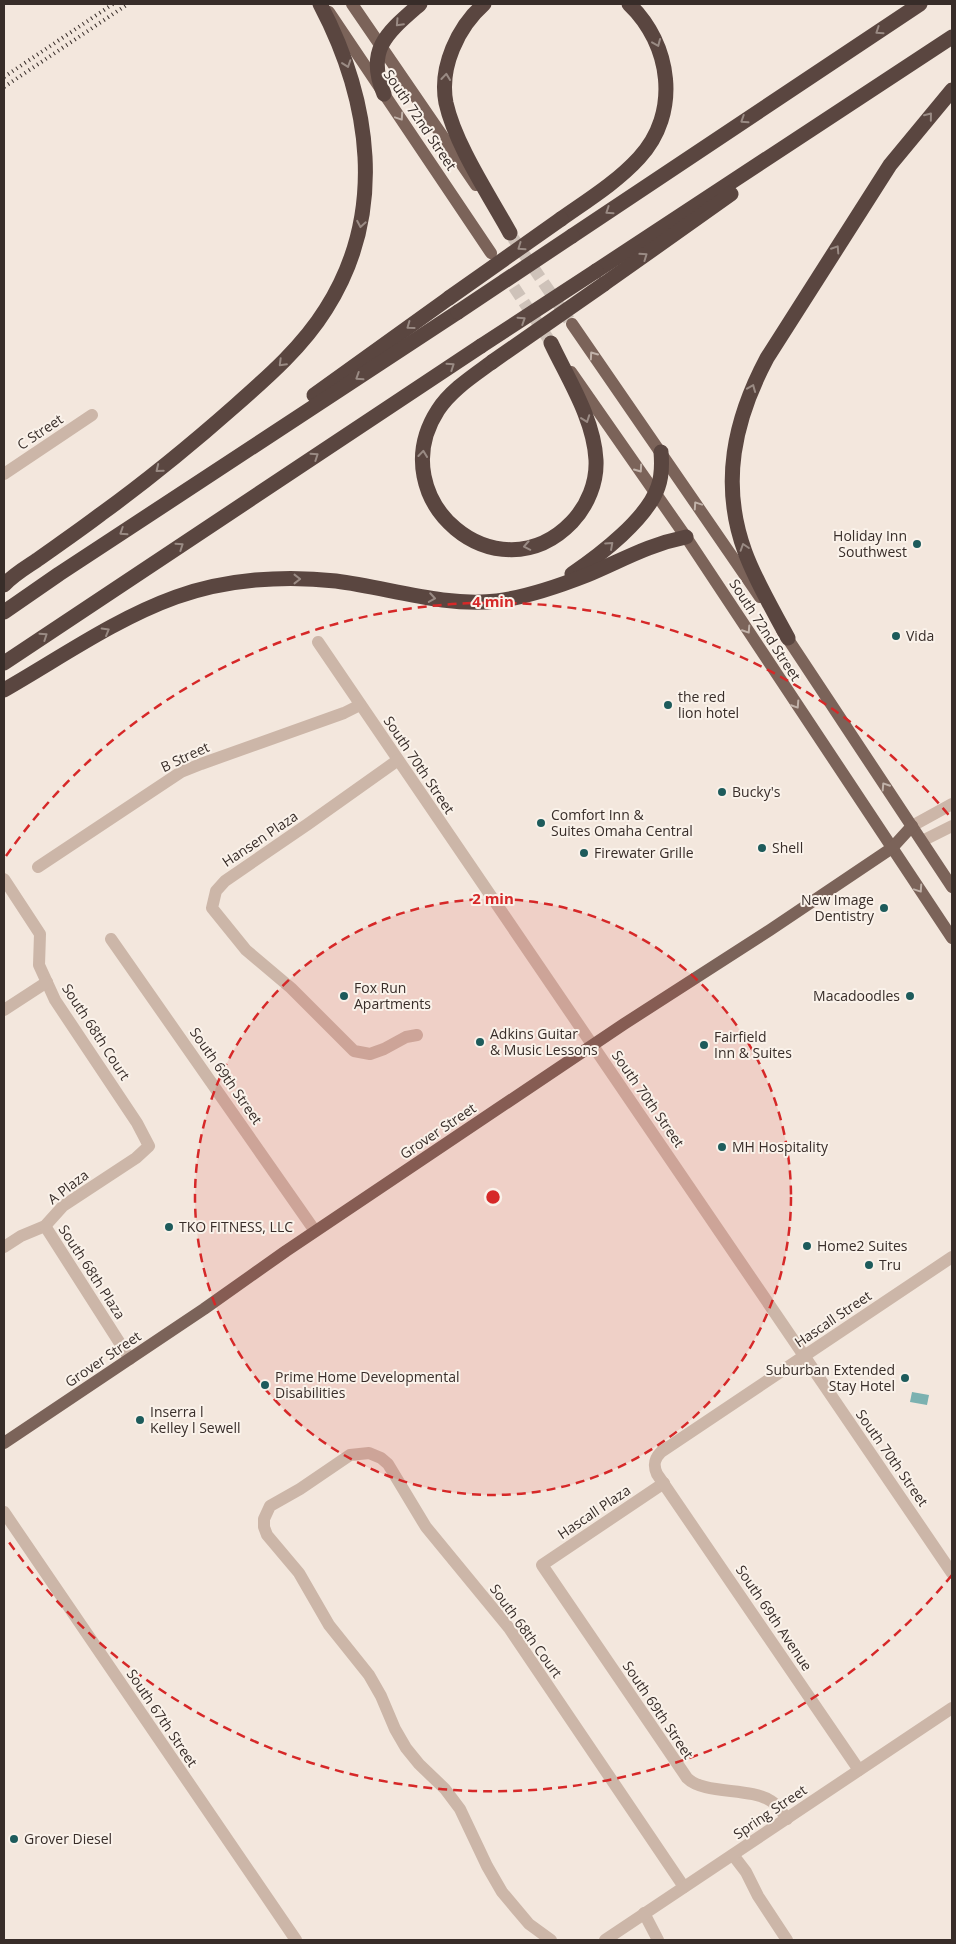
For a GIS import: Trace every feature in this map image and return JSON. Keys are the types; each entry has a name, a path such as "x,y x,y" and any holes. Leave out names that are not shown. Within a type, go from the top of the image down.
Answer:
{"highway":[{"path":"4,585 138,486 250,393 303,341 327,308 344,278 354,251 363,207 366,165 365,142 352,77 322,4"},
{"path":"384,94 377,77 377,57 381,46 404,18 420,4"},
{"path":"484,4 467,23 453,48 447,66 445,94 449,113 457,134 511,236"},
{"path":"193,486 334,380 616,180 640,157 651,143 662,116 666,88 663,59 652,33 643,18 630,4"},
{"path":"4,612 920,4"},
{"path":"550,342 587,420 596,454 596,472 589,496 576,518 553,537 526,547 496,548 477,543 463,536 448,524 436,508 424,482 423,452 427,433 434,417 449,397 600,278 952,36"},
{"path":"788,638 748,561 735,511 732,485 733,457 744,407 767,358 890,165 952,90"},
{"path":"4,663 481,346 600,278"},
{"path":"556,585 602,552 627,530 656,493 660,476 661,452"},
{"path":"4,690 116,625 152,607 176,597 224,584 309,579 351,584 436,599 476,602 518,598 586,575 648,547 686,537"}],"main road":[{"name":"South 72nd Street","path":"322,4 491,253"},
{"name":"South 72nd Street","path":"352,4 511,236"},
{"name":"South 72nd Street","path":"572,324 788,638 952,887"},
{"name":"South 72nd Street","path":"550,342 686,537 952,938"},
{"name":"Grover Street","path":"4,1443 130,1359 315,1231 892,848 912,826"},
{"name":"Grover Street","path":"892,848 922,841"}],"street":[{"name":"C Street","path":"4,474 92,415"},
{"name":"South 70th Street","path":"318,642 952,1573"},
{"name":"B Street","path":"38,867 181,772 344,713 360,705"},
{"name":"Hansen Plaza","path":"398,760 225,881 216,892 212,908 238,941 291,988 354,1050 364,1054 384,1049 406,1037 417,1035"},
{"name":"Grover Street","path":"912,826 952,804"},
{"name":"Grover Street","path":"922,841 952,826"},
{"name":"South 68th Court","path":"4,879 40,934 39,965 55,1000 137,1123 148,1146"},
{"name":"South 69th Street","path":"111,939 315,1231"},
{"path":"4,1010 47,982"},
{"name":"A Plaza","path":"4,1247 20,1236 45,1226 63,1206 136,1158 148,1146"},
{"name":"South 68th Plaza","path":"45,1226 130,1359"},
{"name":"Hascall Street","path":"664,1483 655,1469 657,1456 804,1357 951,1262"},
{"name":"South 68th Court","path":"551,1940 529,1924 502,1892 487,1866 460,1809 406,1748 395,1730 381,1696 369,1675 329,1625 299,1574 267,1535 264,1519 270,1506 316,1478 344,1458 362,1452 380,1458 388,1464 426,1527 509,1628 684,1887"},
{"name":"Hascall Plaza","path":"542,1565 664,1483"},
{"name":"South 69th Avenue","path":"664,1483 859,1770"},
{"name":"South 67th Street","path":"4,1512 296,1940"},
{"name":"South 69th Street","path":"542,1565 690,1781 700,1785 763,1797 774,1803 787,1818"},
{"name":"Spring Street","path":"605,1940 952,1708"},
{"path":"733,1855 746,1872 758,1896 787,1940"},
{"path":"644,1913 658,1940"}],"water":[{"path":"912,1392 929,1395 927,1405 910,1402"}],"tunnel":[{"path":"513,238 569,320"},
{"path":"494,257 549,340"}],"railway":[{"path":"4,77 113,4"},
{"path":"4,87 128,4"}],"place":[{"name":"Holiday Inn Southwest","path":"917,544"},
{"name":"Vida","path":"896,636"},
{"name":"the red lion hotel","path":"668,705"},
{"name":"Bucky's","path":"722,792"},
{"name":"Comfort Inn & Suites Omaha Central","path":"541,823"},
{"name":"Shell","path":"762,848"},
{"name":"Firewater Grille","path":"584,853"},
{"name":"New Image Dentistry","path":"884,908"},
{"name":"Fox Run Apartments","path":"344,996"},
{"name":"Macadoodles","path":"910,996"},
{"name":"Adkins Guitar & Music Lessons","path":"480,1042"},
{"name":"Fairfield Inn & Suites","path":"704,1045"},
{"name":"MH Hospitality","path":"722,1147"},
{"name":"TKO FITNESS, LLC","path":"169,1227"},
{"name":"Home2 Suites","path":"807,1246"},
{"name":"Tru","path":"869,1265"},
{"name":"Suburban Extended Stay Hotel","path":"905,1378"},
{"name":"Prime Home Developmental Disabilities","path":"265,1385"},
{"name":"Inserra l Kelley l Sewell","path":"140,1420"},
{"name":"Grover Diesel","path":"14,1839"}]}
